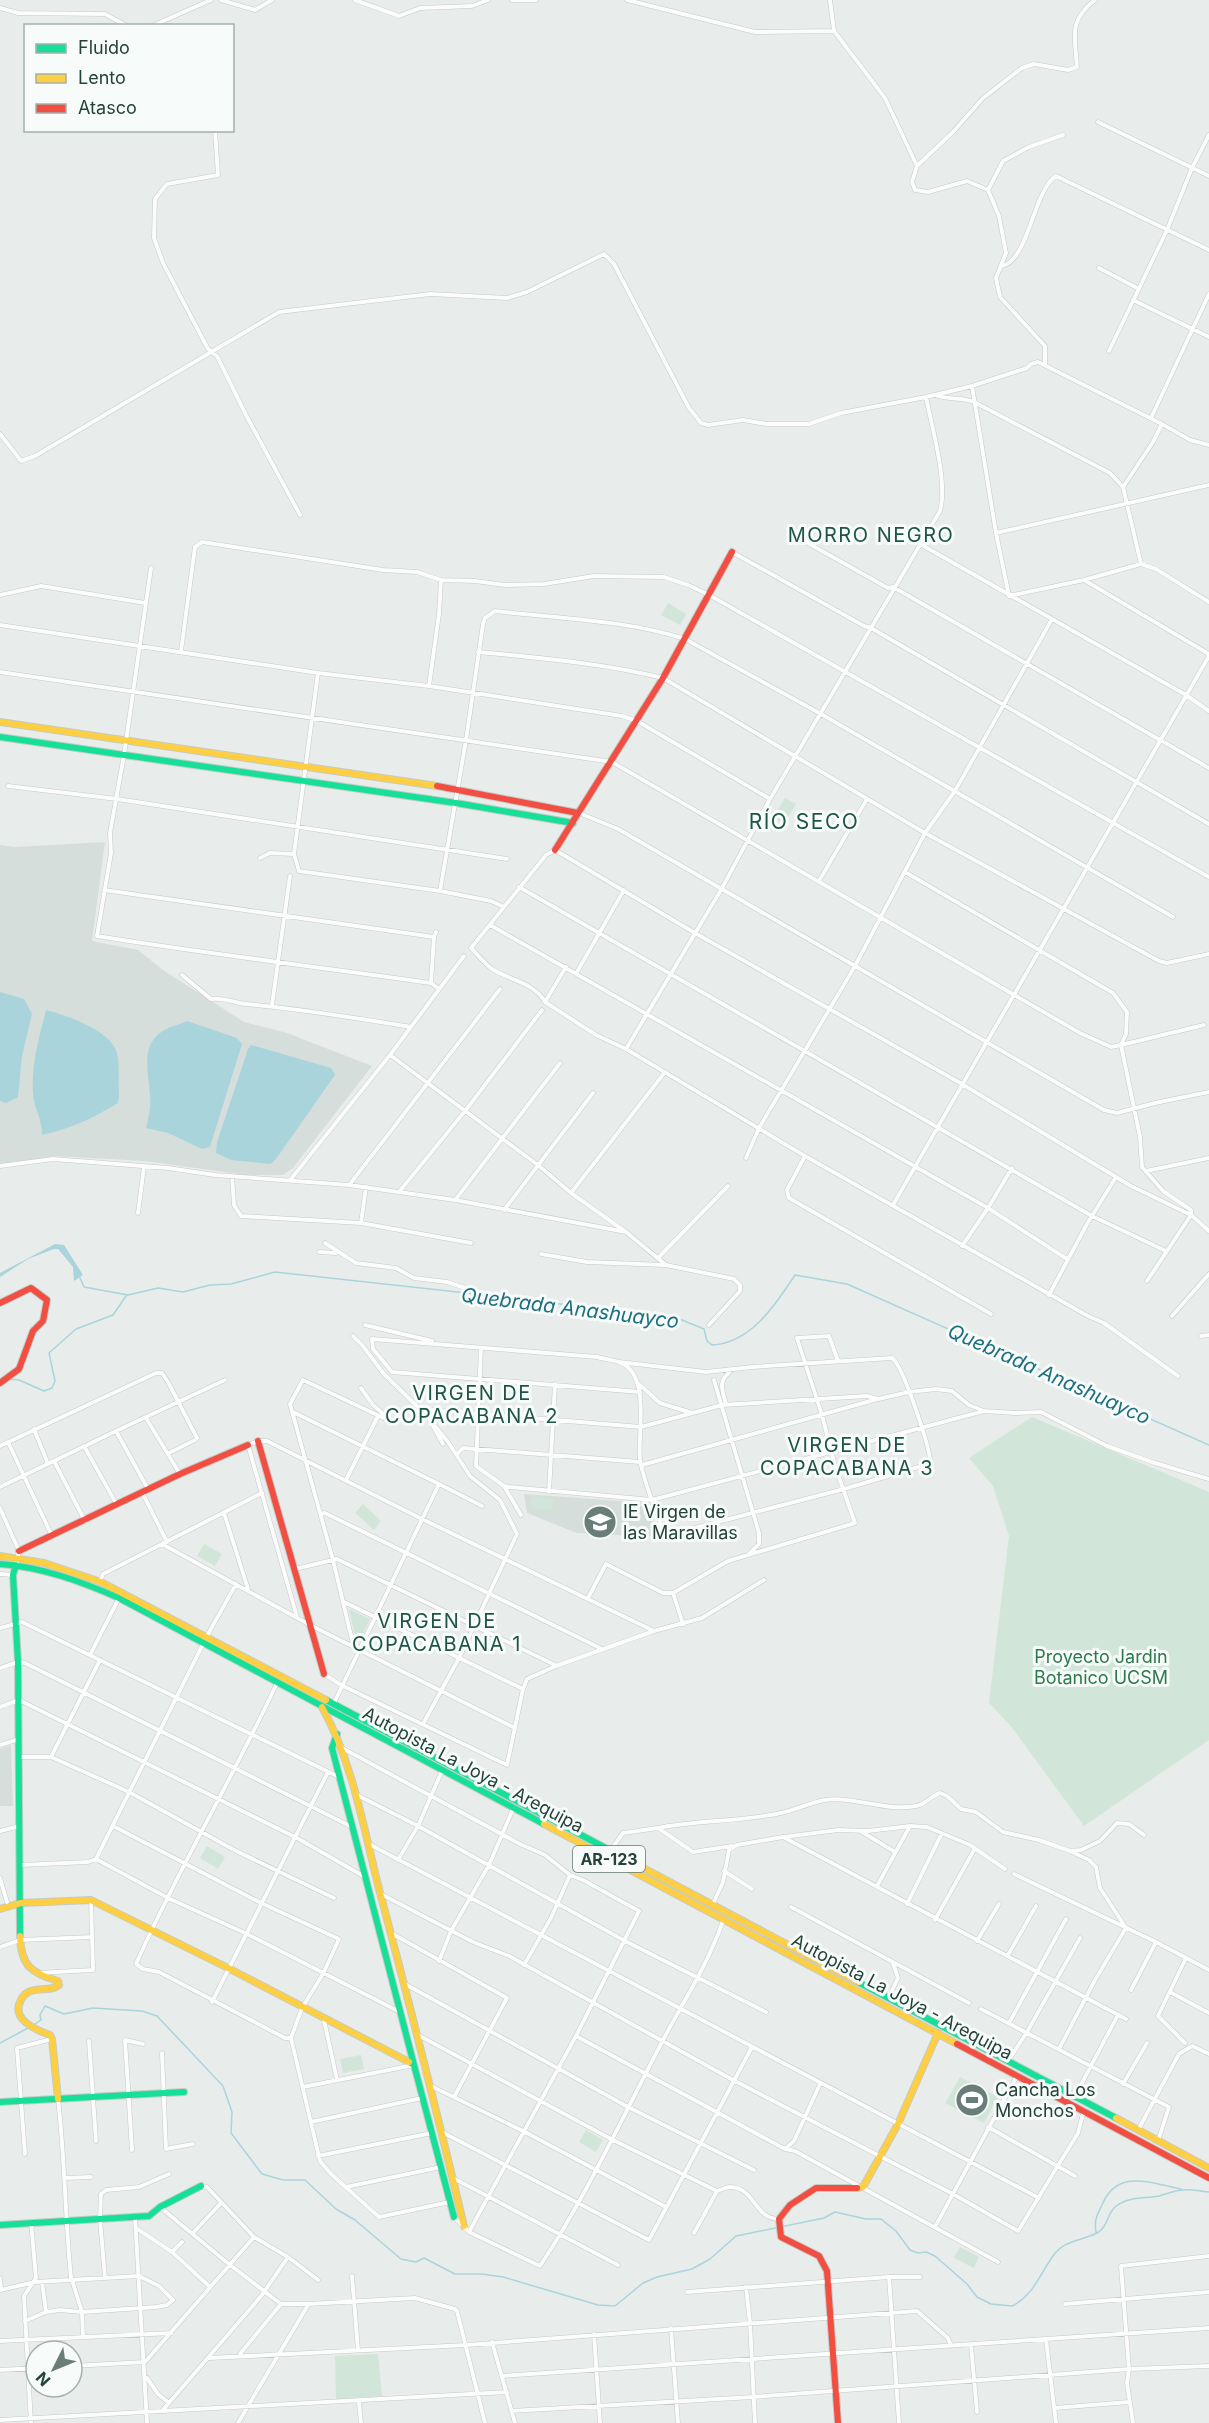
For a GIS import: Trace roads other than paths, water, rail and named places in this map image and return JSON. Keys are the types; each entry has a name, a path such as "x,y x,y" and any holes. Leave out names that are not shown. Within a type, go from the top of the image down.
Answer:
{"street":[{"path":"157,24 211,0"},
{"path":"221,0 255,10 272,0"},
{"path":"355,0 399,16 420,8 472,6 488,0"},
{"path":"512,0 536,0"},
{"path":"627,0 755,32 834,31"},
{"path":"830,0 834,31 885,98 917,166"},
{"path":"988,190 967,181 918,192 912,186 917,166 953,132 983,98 1022,68 1034,64 1068,70 1077,67 1074,56 1075,24 1078,16 1095,0"},
{"path":"0,8 18,13 105,14 123,24"},
{"path":"1098,122 1209,176"},
{"path":"215,132 218,175 167,184 161,189 155,199 154,238 163,263 190,320 208,349 218,356 246,415 300,514"},
{"path":"1045,364 1045,346 1000,297 996,278 1006,253 1003,231 988,190 1002,161 1029,147 1063,135"},
{"path":"1109,351 1209,135"},
{"path":"1001,266 1011,261 1017,252 1029,230 1044,191 1056,176 1209,250"},
{"path":"0,434 21,461 35,456 279,312 430,294 507,298 527,292 604,254 614,264 689,408 701,423 708,425 743,420 766,424 809,424 841,413 972,386 1027,369 1031,364 1038,362 1190,440 1209,444"},
{"path":"1099,268 1139,289"},
{"path":"1151,418 1209,294"},
{"path":"1133,300 1209,337"},
{"path":"972,386 996,533 1009,596"},
{"path":"934,395 974,402 1105,469 1123,487 1141,564"},
{"path":"626,1049 721,890 746,840 893,587 940,511 944,500 939,459 926,397"},
{"path":"1123,487 1153,442 1162,424"},
{"path":"996,533 1125,502 1209,485"},
{"path":"797,537 888,588 893,587 1209,768"},
{"path":"181,651 195,547 202,542 383,570 417,572 441,580 505,585 544,584 594,576 664,577 709,595 981,746 1209,877"},
{"path":"920,544 1186,695 1209,711"},
{"path":"1178,1376 1104,1323 962,1246 626,1049 596,1035 545,1002 528,986 489,967 471,948 546,855 555,850 573,823 663,678 732,552 871,628 1209,824"},
{"path":"1009,596 1084,580 1141,564 1156,569 1209,602"},
{"path":"151,568 124,755 110,833 111,854 97,936 431,983 439,989"},
{"path":"429,686 439,614 441,580"},
{"path":"893,1205 1209,655 1084,580"},
{"path":"0,595 41,586 145,603"},
{"path":"440,891 456,803 478,652 486,618 495,611 638,628 685,639 821,714 1173,917"},
{"path":"746,1158 759,1128 855,966 925,833 955,791 1052,619"},
{"path":"0,625 622,716 637,721 770,799"},
{"path":"478,652 568,662 663,678 925,833 1160,961 1167,963 1209,954"},
{"path":"0,672 612,762 1080,1034 1111,1047 1204,1025"},
{"path":"318,673 294,854 299,871 440,891 491,901 504,907"},
{"path":"0,722 307,765 458,789 578,813 618,830 1104,1110 1117,1113 1209,1092"},
{"path":"0,737 456,803 573,823"},
{"path":"8,786 117,799 507,859"},
{"path":"819,881 867,798"},
{"path":"555,850 695,933 962,1084 1116,1177 1191,1215 1209,1230"},
{"path":"260,858 270,853 294,854"},
{"path":"905,872 1040,950 1119,999 1127,1012 1126,1034 1120,1045 1140,1137 1142,1167 1163,1191 1191,1210 1191,1215 1147,1281"},
{"path":"272,1005 290,876"},
{"path":"519,887 1092,1216 1166,1251"},
{"path":"104,890 434,937"},
{"path":"576,972 624,890"},
{"path":"490,925 988,1209 1068,1259"},
{"path":"431,983 436,932"},
{"path":"291,1180 390,1055 464,956"},
{"path":"545,1002 566,967"},
{"path":"182,975 211,999 217,997 244,1004 272,1005 411,1027"},
{"path":"349,1185 500,989"},
{"path":"398,1192 465,1111 542,1010"},
{"path":"390,1055 538,1165 666,1265"},
{"path":"455,1200 560,1063"},
{"path":"571,1193 665,1072"},
{"path":"504,1210 593,1093"},
{"path":"806,1156 787,1190 789,1198 991,1314"},
{"path":"1146,1171 1209,1158"},
{"path":"0,1166 52,1159 349,1185 455,1200 626,1232"},
{"path":"138,1213 144,1167"},
{"path":"962,1246 988,1209 1012,1168"},
{"path":"232,1176 234,1205 241,1216 361,1223 471,1243"},
{"path":"1049,1295 1116,1177"},
{"path":"658,1258 728,1186"},
{"path":"361,1223 366,1187"},
{"path":"325,1244 339,1254 365,1266 396,1268 414,1278 447,1282 468,1289"},
{"path":"319,1252 339,1254"},
{"path":"541,1254 587,1262 666,1265 734,1279 740,1285 740,1291 709,1325"},
{"path":"1172,1316 1209,1274"},
{"path":"0,1303 24,1289 35,1288 47,1300 43,1321 33,1331 19,1369 0,1383"},
{"path":"365,1325 445,1344"},
{"path":"1201,1336 1209,1335"},
{"path":"353,1336 362,1344 384,1374 428,1417 457,1454 470,1476 498,1498 516,1531 459,1658 423,1724"},
{"path":"588,1598 606,1564 663,1593 673,1593 728,1561 855,1523 797,1338 829,1336 838,1361"},
{"path":"639,1384 640,1392 641,1427 641,1464 663,1531 668,1535 844,1489 926,1463 930,1459 909,1392 897,1363 892,1358 700,1372 597,1357 372,1339 374,1349 392,1372 640,1392"},
{"path":"482,1348 478,1379 476,1466 504,1486 521,1515"},
{"path":"619,1362 628,1368 639,1384 660,1403 692,1413"},
{"path":"733,1369 723,1377 724,1404 759,1533 759,1544 746,1556"},
{"path":"0,1446 156,1373 165,1376 197,1438 169,1453"},
{"path":"0,1487 225,1380"},
{"path":"357,1649 290,1404 303,1380 390,1421 377,1409 361,1388"},
{"path":"714,1380 724,1404"},
{"path":"549,1492 555,1384"},
{"path":"457,1454 463,1448 641,1464 879,1399 909,1392 946,1390 952,1391 969,1405 984,1410 1015,1413 1041,1412 1107,1446 1209,1479"},
{"path":"428,1417 433,1410 641,1427 724,1404 867,1396 879,1399"},
{"path":"504,1486 652,1500 984,1410"},
{"path":"293,1412 482,1506"},
{"path":"346,1480 378,1416"},
{"path":"428,1417 443,1444"},
{"path":"146,1418 180,1474"},
{"path":"34,1429 48,1464"},
{"path":"116,1431 167,1542"},
{"path":"258,1441 324,1674 341,1685 507,1765 522,1689 527,1678 654,1630 702,1618 764,1580"},
{"path":"19,1554 180,1474 258,1441 267,1441 422,1519 654,1630"},
{"path":"8,1442 52,1536"},
{"path":"248,1445 297,1617"},
{"path":"84,1446 117,1505"},
{"path":"54,1461 85,1521"},
{"path":"334,1703 357,1649 391,1586 439,1484"},
{"path":"100,1581 103,1574 262,1493"},
{"path":"0,1508 19,1554 13,1575 17,1623 20,1738 20,1940 24,1963 33,1973 58,1981 59,1985 54,1989 30,1990 20,2001 18,2012 31,2027 50,2035 52,2039 66,2178 65,2222 72,2280 82,2312 83,2337"},
{"path":"224,1513 248,1590"},
{"path":"321,1514 325,1513 602,1649"},
{"path":"162,1544 310,1625 515,1728"},
{"name":"Autopista La Joya - Arequipa","path":"0,1556 19,1554 100,1581 1209,2168"},
{"path":"295,1569 338,1559 556,1666"},
{"name":"Autopista La Joya - Arequipa","path":"0,1564 60,1574 119,1598 1209,2178"},
{"path":"0,1574 13,1575"},
{"path":"207,1636 236,1584"},
{"path":"673,1593 683,1624"},
{"path":"90,1655 119,1598"},
{"path":"343,1601 522,1689"},
{"path":"0,1628 22,1622 339,1777"},
{"path":"21,1865 88,1862 96,1859 203,1644"},
{"path":"51,1757 100,1660"},
{"path":"0,1668 18,1662 25,1663 352,1827"},
{"path":"277,1683 253,1736 136,1964 143,1969 159,1972 212,2002 285,2038 291,2038"},
{"path":"0,1707 19,1700 297,1838 365,1878"},
{"path":"322,1707 342,1748 467,2229"},
{"path":"337,1734 332,1748 339,1777 454,2217 467,2229 540,2266 597,2169 662,2041 699,1976 723,1920"},
{"path":"0,1745 20,1738"},
{"path":"342,1748 550,1859 570,1875 639,1911 576,2036 489,2196 467,2229"},
{"path":"20,1757 51,1757 129,1792 236,1851 334,1898"},
{"path":"398,1860 418,1826 442,1771"},
{"path":"212,2002 261,1903 297,1838 328,1772"},
{"path":"611,1851 615,1841 623,1833 688,1822 728,1821 782,1813 824,1800 898,1808 912,1807 923,1804 940,1793 947,1796 961,1809 976,1812 1003,1832 1039,1840 1082,1856 1096,1867 1100,1888 1126,1928"},
{"path":"354,1794 418,1826 625,1941 699,1976 766,2012"},
{"path":"439,1961 451,1931 489,1865 513,1809"},
{"path":"1070,1851 1081,1850 1100,1841 1117,1823 1129,1824 1144,1835"},
{"path":"0,1831 21,1826"},
{"path":"113,1826 185,1865 339,1939 323,1974 302,2008 291,2038 318,2156 330,2173 379,2217 450,2202"},
{"path":"658,1828 693,1852 831,1830 861,1831 910,1826 930,1827 970,1845 974,1850 1005,1869"},
{"path":"877,1886 910,1826"},
{"path":"861,1831 895,1852"},
{"path":"907,1904 942,1833"},
{"path":"783,1837 877,1886 935,1920 995,1951 1008,1955 1126,2019"},
{"path":"366,1842 820,2084 1040,2198"},
{"path":"713,1904 723,1882 726,1853 733,1846"},
{"path":"935,1920 974,1850"},
{"path":"96,1859 168,1898 247,1934 400,2012"},
{"path":"724,1872 752,1889"},
{"path":"1014,1874 1156,1942 1209,1971"},
{"path":"524,1965 543,1932 570,1875"},
{"path":"0,1878 7,1902"},
{"path":"379,1893 451,1931 524,1965 733,2080 1018,2231 1040,2198 1077,2133 1084,2110"},
{"path":"33,1973 93,1970 91,1900"},
{"path":"0,1909 21,1903 91,1900 414,2065"},
{"path":"977,1941 999,1904"},
{"path":"1008,1955 1036,1906"},
{"path":"791,1907 969,2003"},
{"path":"1009,2023 1066,1919"},
{"path":"1059,2049 1126,1928"},
{"path":"390,1933 507,1998 491,2030 470,2063 454,2097"},
{"path":"0,1947 20,1940 92,1937"},
{"path":"1008,2061 1080,1938"},
{"path":"1131,1990 1156,1942"},
{"path":"1185,2043 1158,2016 1186,1958"},
{"path":"889,1997 898,1978 893,1963"},
{"path":"405,1984 628,2107 754,2170"},
{"path":"1170,1992 1209,2013"},
{"path":"981,2009 1169,2107 1158,2141"},
{"path":"1075,2097 1118,2015"},
{"path":"324,2019 337,2080"},
{"path":"863,2187 898,2124 938,2033"},
{"path":"418,2035 611,2139 717,2191"},
{"path":"576,2036 785,2149 795,2151 863,2187 998,2262"},
{"path":"25,2154 17,2048 52,2039"},
{"path":"132,2150 125,2040 143,2044"},
{"path":"89,2041 96,2141"},
{"path":"1123,2084 1147,2043"},
{"path":"1138,2130 1183,2049 1192,2046 1209,2054"},
{"path":"442,2132 579,2201 649,2240 752,2047"},
{"path":"162,2053 166,2149 193,2144"},
{"path":"303,2087 414,2065"},
{"path":"935,2227 1017,2075"},
{"path":"785,2149 794,2141 820,2084"},
{"path":"430,2086 524,2131 666,2207"},
{"path":"0,2102 184,2092"},
{"path":"311,2122 422,2098"},
{"path":"988,2127 1075,2176"},
{"path":"318,2156 432,2133"},
{"path":"346,2187 441,2167"},
{"path":"105,2278 100,2219 101,2194 106,2190 139,2187 169,2174"},
{"path":"66,2178 91,2177"},
{"path":"453,2178 618,2265"},
{"path":"0,2225 148,2216 160,2207 201,2186 207,2187 254,2237 288,2257 318,2280"},
{"path":"694,2233 717,2191 728,2187 738,2189 755,2201 763,2215 770,2219 779,2219"},
{"path":"838,2423 827,2271 819,2256 781,2237 779,2219 791,2204 813,2188 863,2187"},
{"path":"194,2233 221,2203"},
{"path":"160,2207 230,2265 282,2304 415,2298 455,2308 486,2423"},
{"path":"135,2217 147,2423"},
{"path":"27,2339 24,2296 35,2282 31,2222"},
{"path":"136,2228 172,2252 210,2288"},
{"path":"84,2365 145,2362 254,2237"},
{"path":"172,2252 182,2242"},
{"path":"1133,2423 1127,2383 1129,2369 1121,2266 1209,2256"},
{"path":"162,2411 264,2292 288,2257"},
{"path":"0,2278 0,2290 35,2282 139,2276 159,2286 173,2300 167,2305 140,2309 82,2312 60,2310 39,2314 31,2321 25,2321"},
{"path":"352,2276 358,2350"},
{"path":"889,2277 892,2351 899,2423"},
{"path":"687,2292 889,2277 920,2277"},
{"path":"42,2282 46,2312"},
{"path":"746,2287 755,2423"},
{"path":"1065,2304 1209,2292"},
{"path":"239,2355 282,2304"},
{"path":"238,2423 308,2304"},
{"path":"209,2358 466,2344 917,2311 948,2338 951,2346"},
{"path":"671,2328 678,2423"},
{"path":"502,2376 1209,2328"},
{"path":"55,2339 172,2333"},
{"path":"594,2334 600,2423"},
{"path":"1046,2340 1056,2423"},
{"path":"0,2341 24,2341"},
{"path":"492,2342 515,2423"},
{"path":"970,2345 977,2412"},
{"path":"511,2411 753,2397 1129,2369 1209,2366"},
{"path":"0,2370 24,2368"},
{"path":"146,2375 158,2394 169,2403"},
{"path":"0,2420 31,2421 147,2411 359,2402 507,2392"},
{"path":"30,2399 31,2421"},
{"path":"359,2402 361,2423"},
{"path":"1055,2408 1130,2402"}],"water":[{"path":"0,992 24,999 32,1014 22,1056 18,1097 6,1103 0,1101"},
{"path":"46,1010 87,1025 98,1031 113,1045 118,1058 119,1096 118,1103 90,1118 62,1130 42,1135 34,1099 33,1073"},
{"path":"187,1021 237,1038 242,1044 210,1147 202,1149 168,1133 146,1128 150,1104 147,1062 150,1046 163,1031"},
{"path":"251,1045 331,1068 335,1075 276,1159 270,1164 231,1160 216,1153 217,1142"},
{"path":"55,1244 64,1245 83,1275 74,1281 73,1267 58,1249 54,1249 28,1259 0,1277 0,1273"}],"waterway":[{"name":"Quebrada Anashuayco","path":"80,1278 84,1287 128,1295 158,1288 183,1292 210,1285 231,1284 275,1272 530,1300 682,1320 704,1329 707,1341 712,1345 726,1343 750,1330 771,1309 795,1275 847,1284 1209,1445"},
{"path":"10,1379 19,1380 44,1391 52,1388 55,1381 49,1353 76,1329 113,1315 126,1296"},
{"path":"32,2026 41,2020 40,2015 45,2006 64,2014 93,2008 142,2011 157,2016 223,2086 232,2112 231,2133 262,2174 283,2180 305,2180 336,2209 355,2220 401,2259 416,2262 424,2258 455,2274 503,2277 598,2305 615,2306 643,2283 657,2277 692,2269 710,2259 736,2236 824,2218 835,2212 866,2219 881,2219 896,2231 910,2250 935,2256 967,2284 977,2297 991,2304 1012,2306 1031,2291 1057,2251 1101,2230 1112,2210 1120,2203 1181,2190 1209,2192"},
{"path":"0,2043 28,2028"},
{"path":"1096,2232 1099,2212 1108,2193 1116,2186 1136,2181 1181,2189"}],"place":[{"name":"IE Virgen de las Maravillas","path":"600,1522"},
{"name":"Cancha Los Monchos","path":"972,2100"}],"district":[{"name":"MORRO NEGRO","path":"871,535"},
{"name":"RÍO SECO","path":"804,822"},
{"name":"VIRGEN DE COPACABANA 2","path":"472,1404"},
{"name":"VIRGEN DE COPACABANA 3","path":"847,1456"},
{"name":"VIRGEN DE COPACABANA 1","path":"437,1632"}],"park label":[{"name":"Proyecto Jardin Botanico UCSM","path":"1101,1667"}]}
